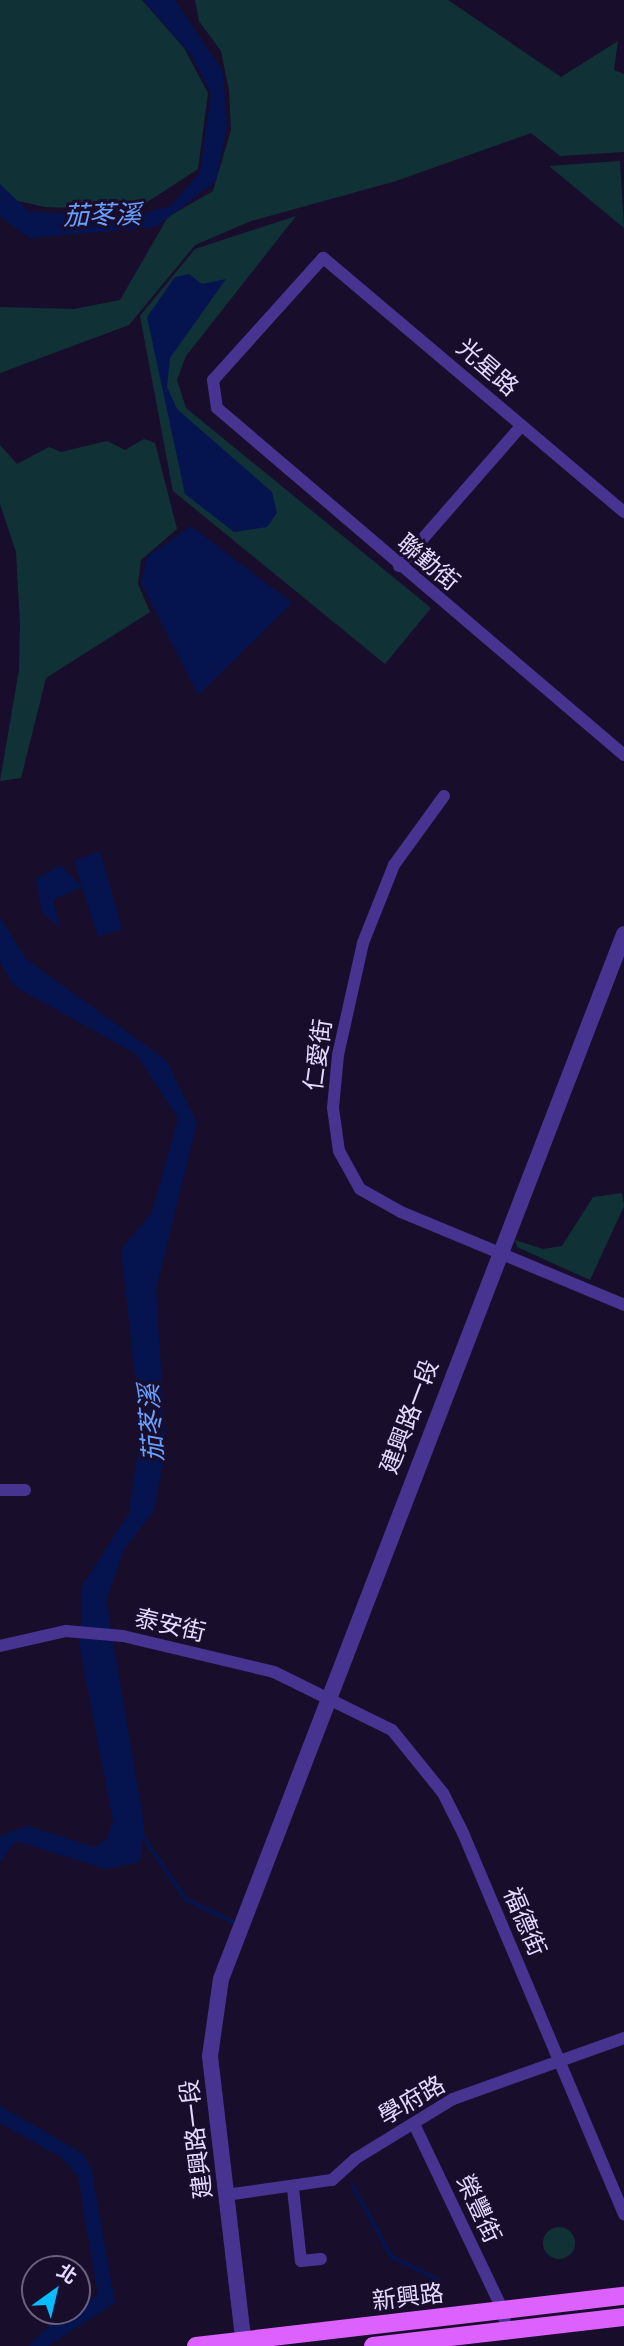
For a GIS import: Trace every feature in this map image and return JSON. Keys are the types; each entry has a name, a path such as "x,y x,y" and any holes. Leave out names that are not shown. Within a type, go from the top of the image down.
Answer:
{"main road":[{"name":"新興路","path":"196,2346 244,2344 624,2296"},
{"name":"新興路","path":"373,2346 507,2334 624,2317"}],"street":[{"name":"光星路","path":"211,398 213,380 323,258 624,512"},
{"name":"聯勤街","path":"211,398 399,566 624,755"},
{"path":"399,566 521,426"},
{"name":"仁愛街","path":"444,796 380,892 349,999 334,1129 339,1151 360,1189 624,1305"},
{"name":"建興路一段","path":"244,2344 226,2195 211,2022 241,1924 326,1695 497,1251 624,933"},
{"path":"0,1490 26,1490"},
{"name":"泰安街","path":"0,1646 66,1631 123,1636 258,1666 326,1695"},
{"name":"福德街","path":"326,1695 392,1730 443,1793 624,2214"},
{"name":"學府路","path":"226,2195 293,2189 332,2180 453,2099 624,2038"},
{"name":"榮豐街","path":"414,2124 503,2311 507,2334"},
{"path":"293,2189 301,2261 321,2259"}],"green space":[{"path":"0,0 142,0 184,48 208,93 198,169 135,210 45,207 0,197"},
{"path":"195,0 448,0 561,77 618,41 614,70 624,74 624,152 560,156 531,133 396,181 251,221 195,245 129,325 0,373 0,307 74,309 120,300 168,217 213,191 231,130 229,90 221,51 199,21"},
{"path":"620,161 624,228 549,166"},
{"path":"296,216 186,356 177,380 186,408 431,608 385,664 173,491 140,316 195,249"},
{"path":"144,439 155,443 177,529 141,560 138,584 150,612 46,678 21,778 0,781 19,670 20,623 16,552 0,504 0,445 17,464 49,447 61,452 107,441 125,450"},
{"path":"622,1193 624,1206 590,1280 517,1247 515,1240 543,1249 562,1246 593,1197"},
{"path":"559,2227 570,2232 575,2243 570,2254 559,2259 548,2254 543,2243 548,2232"}],"water":[{"name":"茄苳溪","path":"143,0 175,0 223,72 227,126 216,181 156,227 29,238 0,216 0,184 29,212 134,216 171,206 200,172 211,94 192,56"},
{"path":"189,274 202,284 226,279 170,358 167,387 177,409 272,492 277,513 267,527 234,532 185,494 147,317 175,277"},
{"path":"191,526 292,603 198,695 141,583 147,557"},
{"path":"100,851 122,929 98,937 82,887 53,900 60,928 42,912 36,879 60,865 82,886 74,861"},
{"name":"茄苳溪","path":"0,917 26,959 166,1060 197,1123 156,1289 166,1450 153,1512 125,1548 106,1600 144,1824 140,1862 106,1869 16,1841 0,1862 0,1836 28,1826 94,1847 106,1840 113,1822 80,1648 82,1586 129,1513 141,1428 121,1250 152,1212 178,1118 136,1054 14,986 0,961"},
{"path":"0,2106 82,2153 91,2168 115,2303 91,2318 91,2299 98,2295 78,2176 62,2158 0,2123"},
{"path":"50,2325 81,2325 48,2346 28,2346"}],"waterway":[{"path":"140,1832 186,1899 238,1924"},
{"path":"353,2185 392,2257 439,2280"}]}
